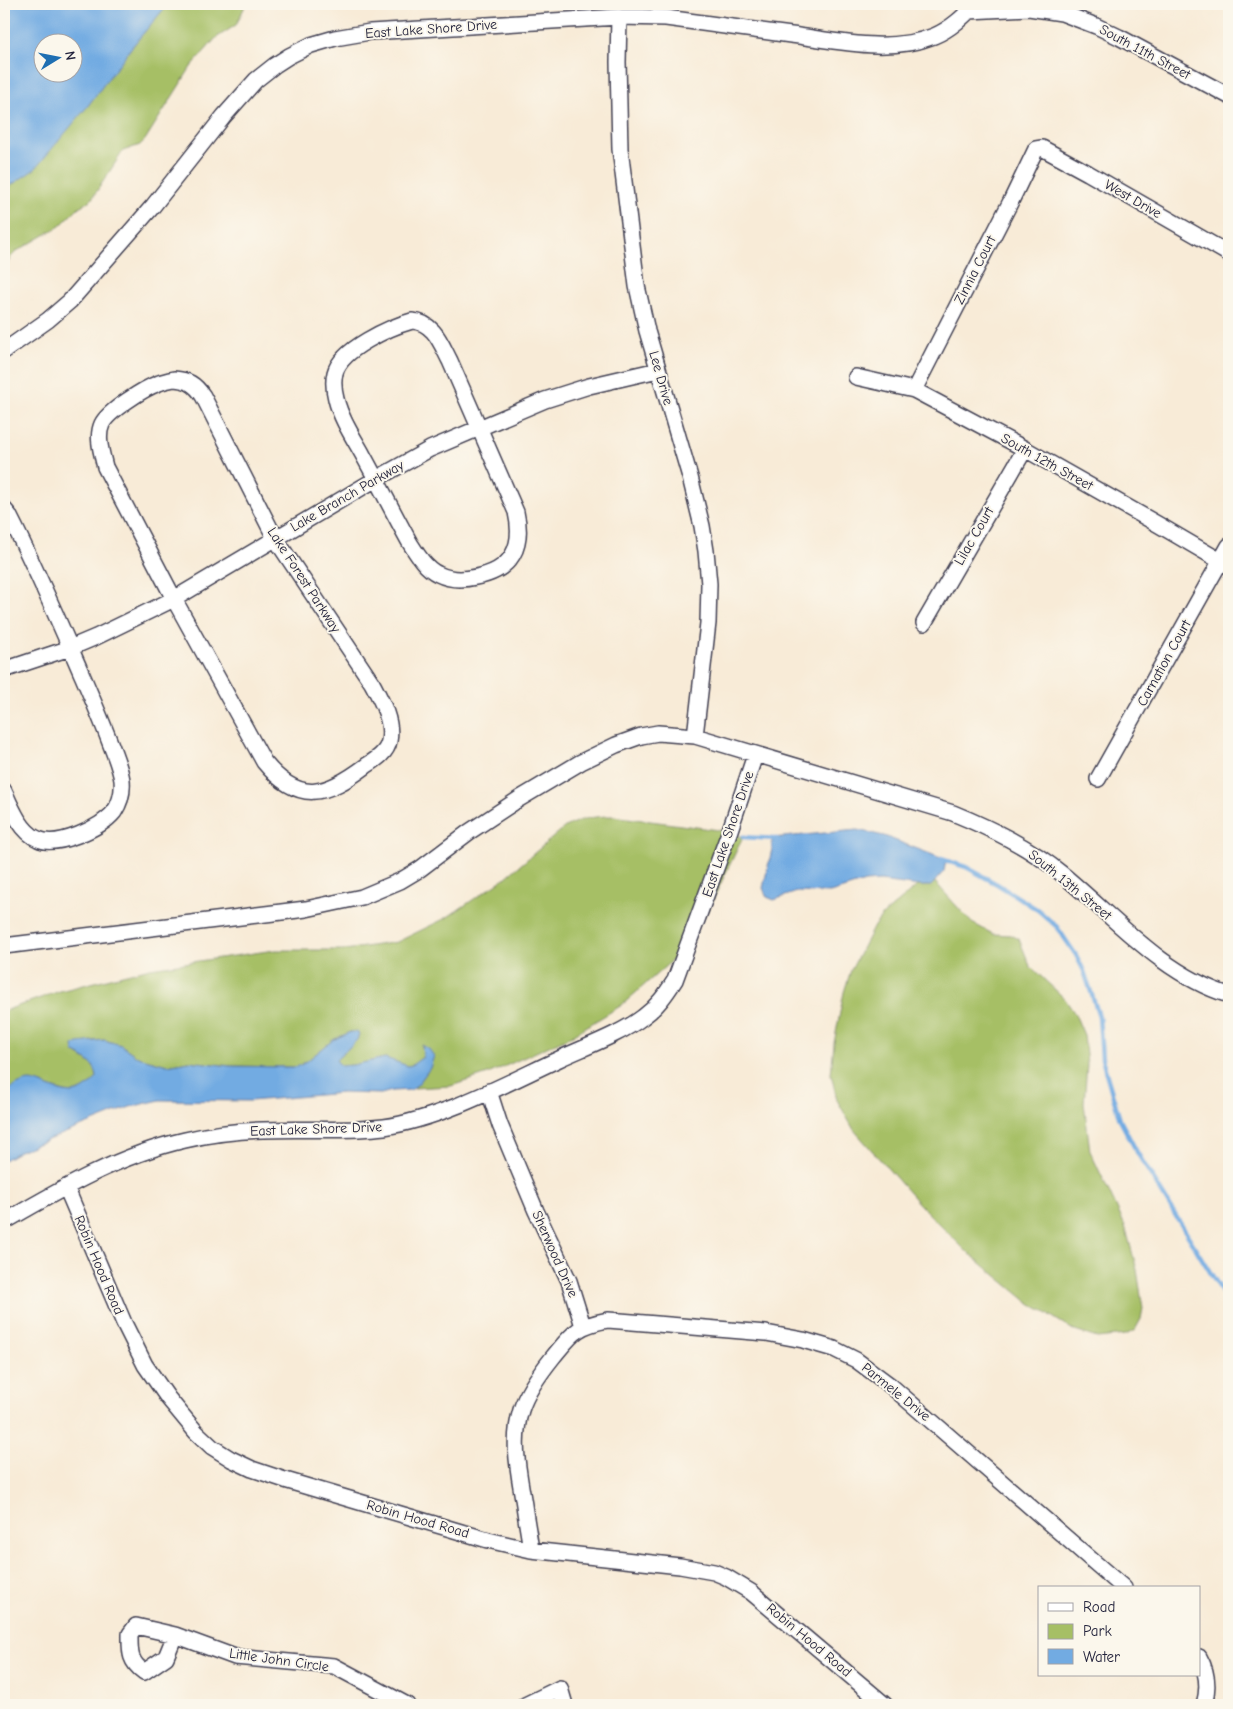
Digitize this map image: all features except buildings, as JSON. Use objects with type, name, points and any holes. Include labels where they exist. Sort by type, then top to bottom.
[{"type":"street","name":"East Lake Shore Drive","points":[[4,351],[48,320],[70,301],[152,206],[224,116],[256,80],[289,56],[312,45],[335,38],[370,32],[619,17],[666,18],[851,43],[882,45],[911,42],[933,36],[954,24],[973,7]]},
{"type":"street","name":"South 11th Street","points":[[973,7],[1029,8],[1062,13],[1112,34],[1229,96]]},
{"type":"street","name":"Lee Drive","points":[[619,17],[620,149],[624,194],[637,286],[658,370],[690,478],[706,551],[709,584],[708,623],[695,736]]},
{"type":"street","name":"West Drive","points":[[1036,149],[1042,148],[1088,173],[1229,254]]},
{"type":"street","name":"Zinnia Court","points":[[914,390],[1036,149]]},
{"type":"street","points":[[412,320],[426,324],[432,330],[450,361],[507,489],[518,519],[518,536],[514,553],[506,564],[495,572],[464,579],[450,578],[436,573],[420,559],[376,479],[339,409],[334,392],[334,380],[339,363],[345,356],[387,330],[412,320]]},
{"type":"street","name":"Lake Branch Parkway","points":[[4,670],[70,648],[174,599],[275,538],[430,449],[545,400],[588,386],[658,370]]},
{"type":"street","name":"South 12th Street","points":[[856,377],[914,390],[1025,449],[1225,564]]},
{"type":"street","name":"Lake Forest Parkway","points":[[174,379],[188,381],[198,388],[275,538],[372,683],[384,706],[389,729],[389,741],[386,748],[380,756],[351,778],[338,785],[321,791],[300,790],[287,786],[272,772],[257,752],[174,599],[105,467],[101,452],[100,432],[105,419],[140,392],[161,382],[174,379]]},
{"type":"street","name":"Lilac Court","points":[[924,623],[1025,449]]},
{"type":"street","points":[[4,509],[37,569],[96,705],[122,780],[122,793],[118,805],[108,818],[92,828],[63,840],[44,841],[37,839],[27,831],[17,817],[4,791]]},
{"type":"street","name":"Carnation Court","points":[[1098,780],[1225,564],[1229,546]]},
{"type":"street","name":"East Lake Shore Drive","points":[[4,1222],[66,1187],[120,1161],[185,1140],[225,1133],[264,1130],[358,1129],[386,1126],[416,1119],[489,1091],[607,1037],[635,1022],[653,1009],[675,980],[685,957],[755,754],[695,736],[658,733],[641,736],[616,745],[581,762],[519,799],[400,881],[362,897],[306,909],[5,942]]},
{"type":"street","name":"South 13th Street","points":[[755,754],[953,813],[989,828],[1042,859],[1144,946],[1174,969],[1197,982],[1229,995]]},
{"type":"street","name":"Sherwood Drive","points":[[489,1091],[500,1125],[569,1281],[583,1326]]},
{"type":"street","name":"Robin Hood Road","points":[[66,1187],[124,1323],[145,1365],[168,1398],[196,1432],[231,1459],[252,1469],[285,1480],[488,1540],[531,1550],[680,1566],[714,1572],[751,1592],[885,1705]]},
{"type":"street","name":"Parmele Drive","points":[[583,1326],[608,1320],[766,1333],[803,1340],[834,1349],[856,1360],[891,1386],[1122,1586]]},
{"type":"street","points":[[531,1550],[516,1447],[519,1418],[528,1394],[551,1360],[572,1335],[583,1326]]},
{"type":"street","name":"Little John Circle","points":[[175,1635],[235,1657],[334,1666],[407,1705]]},
{"type":"street","points":[[1200,1660],[1205,1667],[1208,1682],[1204,1705]]},
{"type":"street","points":[[525,1705],[560,1688],[564,1705]]},
{"type":"green space","points":[[168,4],[246,4],[236,25],[216,38],[191,67],[145,140],[140,145],[123,151],[91,200],[79,207],[60,226],[17,251],[10,258],[4,272],[4,190],[87,107],[131,48]]},
{"type":"green space","points":[[790,4],[850,4],[817,8]]},
{"type":"green space","points":[[612,816],[719,830],[743,837],[708,910],[676,957],[622,1005],[571,1036],[488,1074],[451,1086],[413,1088],[430,1068],[422,1045],[423,1057],[412,1065],[408,1066],[385,1058],[341,1066],[336,1060],[357,1040],[359,1034],[350,1032],[333,1040],[297,1067],[230,1066],[189,1061],[167,1065],[138,1057],[121,1045],[104,1040],[91,1041],[74,1052],[89,1062],[96,1073],[97,1078],[82,1090],[72,1093],[33,1083],[20,1085],[4,1092],[4,1011],[60,991],[150,968],[275,950],[345,950],[397,942],[446,918],[505,878],[565,827],[587,819]]},
{"type":"green space","points":[[935,882],[972,923],[993,934],[1011,935],[1019,939],[1030,966],[1065,999],[1075,1014],[1084,1035],[1087,1064],[1084,1103],[1090,1151],[1125,1226],[1137,1270],[1143,1308],[1141,1319],[1135,1330],[1126,1335],[1097,1338],[1075,1331],[1027,1301],[965,1250],[919,1204],[854,1130],[837,1100],[831,1074],[834,1043],[844,992],[851,970],[874,926],[883,915],[917,886],[930,886]]},
{"type":"water","points":[[4,4],[168,4],[131,48],[87,107],[35,169],[4,190]]},
{"type":"water","points":[[857,830],[884,836],[946,860],[944,871],[931,886],[880,881],[865,882],[830,893],[797,892],[774,900],[767,897],[763,888],[772,849],[772,838]]},
{"type":"water","points":[[350,1032],[357,1032],[359,1034],[357,1040],[336,1060],[341,1066],[385,1058],[408,1066],[412,1065],[423,1057],[422,1045],[429,1049],[434,1056],[430,1068],[411,1090],[392,1091],[381,1094],[342,1093],[250,1101],[160,1100],[130,1107],[20,1151],[4,1160],[4,1092],[29,1081],[72,1093],[84,1089],[97,1078],[92,1065],[74,1052],[73,1046],[78,1043],[104,1040],[121,1045],[138,1057],[167,1065],[189,1061],[230,1066],[297,1067],[333,1040]]},
{"type":"waterway","points":[[743,837],[777,839]]},
{"type":"waterway","points":[[941,859],[966,867],[1038,910],[1057,927],[1076,955],[1084,971],[1099,1016],[1102,1059],[1120,1120],[1138,1154],[1229,1303]]}]
